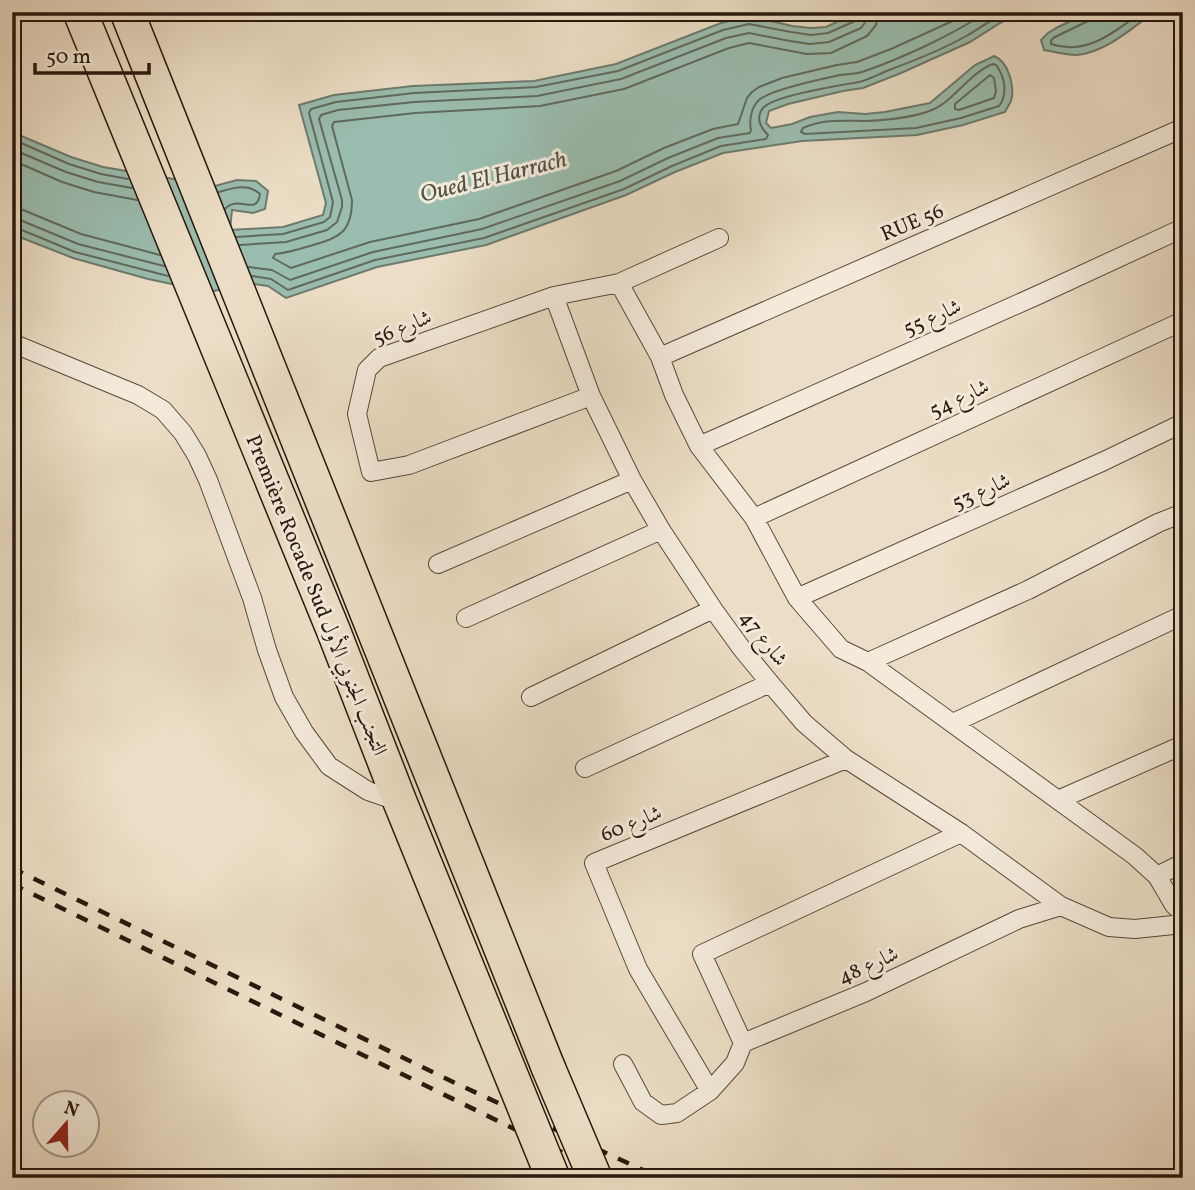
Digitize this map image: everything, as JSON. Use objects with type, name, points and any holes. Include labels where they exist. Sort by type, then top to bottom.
[{"type":"highway","name":"Première Rocade Sud التجنب الجنوبي الأول","points":[[80,12],[334,632],[553,1178]]},
{"type":"highway","name":"Première Rocade Sud التجنب الجنوبي الأول","points":[[127,12],[367,617],[595,1178]]},
{"type":"street","name":"RUE 56","points":[[660,357],[1183,128]]},
{"type":"street","name":"شارع 55","points":[[699,446],[1183,228]]},
{"type":"street","name":"شارع 56","points":[[591,396],[409,465],[371,472],[357,414],[367,370],[379,358],[554,296],[619,283],[719,238]]},
{"type":"street","points":[[619,283],[660,357],[674,395],[699,446],[754,518],[797,598],[841,649],[868,662],[1135,856],[1157,876],[1174,905],[1183,914]]},
{"type":"street","name":"شارع 47","points":[[554,296],[591,396],[632,480],[713,609],[770,683],[804,723],[846,759],[961,833],[1061,906]]},
{"type":"street","name":"شارع 54","points":[[754,518],[1183,321]]},
{"type":"street","points":[[12,343],[138,395],[163,410],[183,433],[208,480],[236,550],[267,650],[285,697],[304,732],[329,766],[368,791],[400,802]]},
{"type":"street","name":"شارع 53","points":[[797,598],[1183,423]]},
{"type":"street","points":[[438,564],[632,480]]},
{"type":"street","points":[[868,662],[1028,590],[1158,523],[1183,513]]},
{"type":"street","points":[[466,618],[661,530]]},
{"type":"street","points":[[531,697],[713,609]]},
{"type":"street","points":[[953,723],[1183,615]]},
{"type":"street","points":[[585,768],[770,683]]},
{"type":"street","points":[[1058,800],[1183,745]]},
{"type":"street","name":"شارع 60","points":[[710,1091],[638,968],[594,863],[846,759]]},
{"type":"street","points":[[623,1063],[643,1102],[661,1115],[677,1113],[710,1091],[735,1063],[743,1043],[702,954],[961,833]]},
{"type":"street","points":[[1157,876],[1183,863]]},
{"type":"street","points":[[1061,906],[1109,927],[1135,929],[1183,924]]},
{"type":"street","name":"شارع 48","points":[[743,1043],[866,992],[1019,919],[1061,906]]},
{"type":"water","name":"Oued El Harrach","points":[[858,12],[1022,12],[970,42],[863,88],[788,104],[769,111],[766,123],[771,128],[838,112],[865,114],[930,103],[975,65],[994,56],[1004,64],[1011,82],[1011,101],[1005,112],[917,135],[802,141],[723,153],[626,195],[486,245],[377,267],[286,298],[268,286],[248,283],[210,292],[148,279],[73,258],[12,234],[12,132],[71,157],[103,167],[215,186],[237,180],[256,181],[268,191],[265,209],[253,213],[232,210],[230,230],[283,227],[323,215],[326,203],[299,105],[334,95],[413,86],[534,81],[616,64],[721,23],[750,16],[811,28],[826,27]]},
{"type":"water","points":[[1090,12],[1154,12],[1118,39],[1088,53],[1073,55],[1044,50],[1041,40],[1048,33]]},
{"type":"railway","points":[[12,868],[453,1082],[660,1178]]},
{"type":"railway","points":[[12,884],[615,1178]]}]
